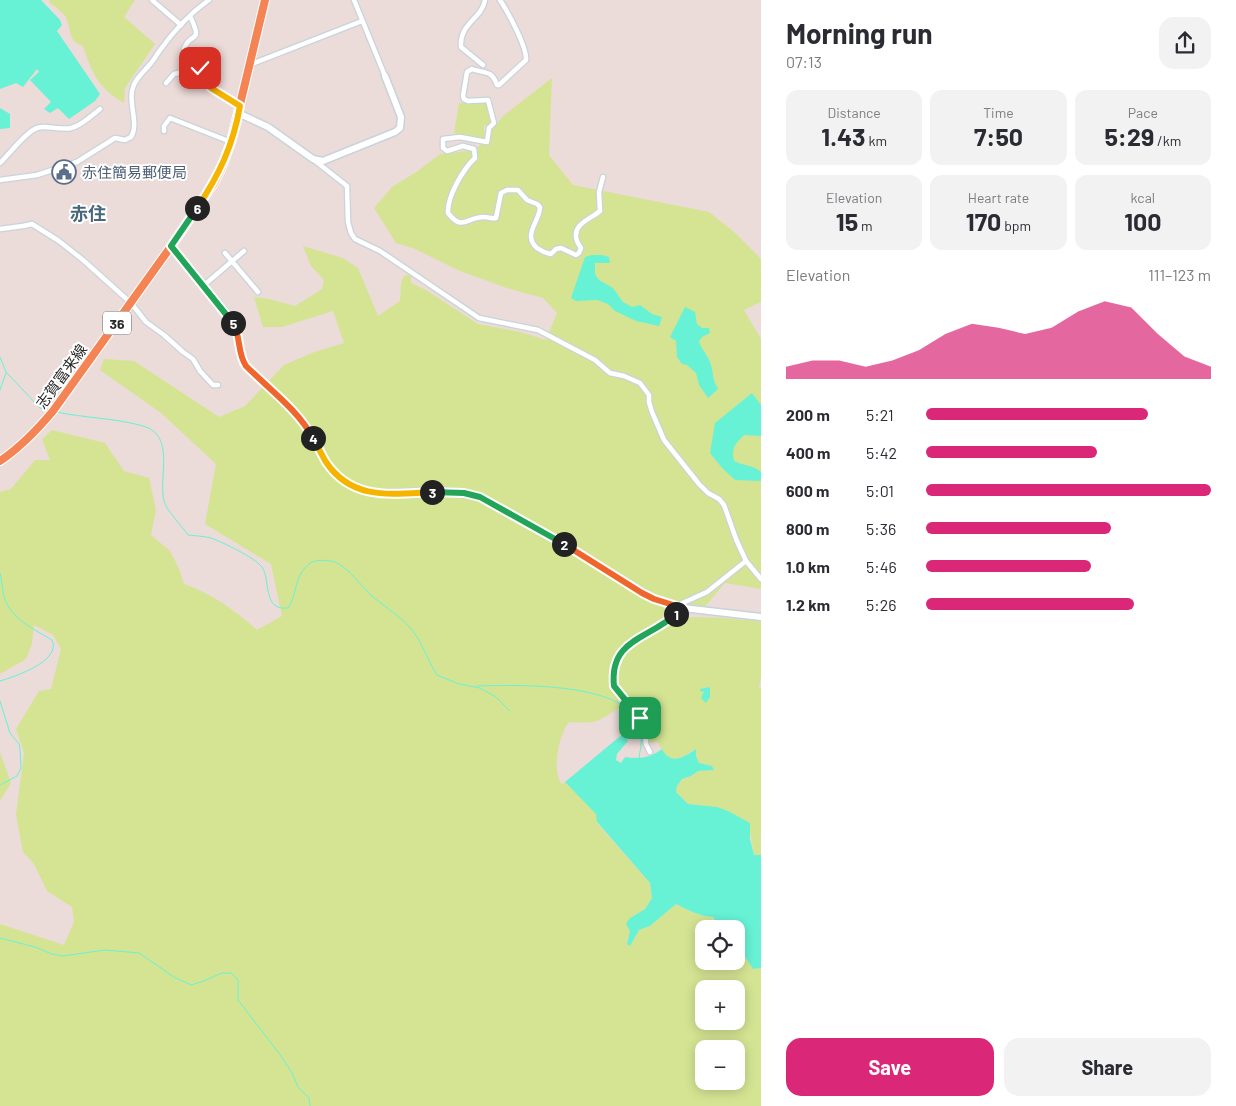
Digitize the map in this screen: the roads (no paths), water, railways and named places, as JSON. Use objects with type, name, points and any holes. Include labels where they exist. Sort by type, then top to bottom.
[{"type":"main road","name":"志賀富来線","points":[[0,461],[23,443],[50,415],[177,238],[214,183],[231,142],[264,0]]},
{"type":"street","points":[[152,0],[181,25]]},
{"type":"street","points":[[0,180],[37,175],[77,162],[116,138],[125,140],[131,136],[135,126],[131,100],[133,85],[181,25],[209,0]]},
{"type":"street","points":[[313,159],[326,160],[398,130],[402,124],[401,117],[354,0]]},
{"type":"street","points":[[483,65],[461,47],[460,41],[463,30],[483,7],[485,0]]},
{"type":"street","points":[[500,0],[515,30],[526,60],[499,85],[490,74],[472,69],[467,72],[464,99],[488,100],[494,123],[489,128],[487,142],[460,137],[442,140],[443,148],[447,150],[463,146],[474,149],[475,153],[475,158],[468,164],[447,205],[448,213],[457,222],[462,224],[484,217],[496,218],[501,192],[518,190],[527,200],[540,207],[530,236],[534,245],[548,254],[561,248],[576,255],[581,248],[577,241],[579,226],[586,219],[600,211],[599,192],[603,177]]},
{"type":"street","points":[[190,16],[197,31],[196,35],[185,45],[184,49],[200,68],[211,88],[239,110],[268,127],[313,159],[347,186],[348,222],[351,234],[355,239],[380,251],[479,318],[538,330],[595,360],[610,373],[624,376],[640,383],[649,395],[648,402],[664,440],[699,484],[724,505],[746,561],[761,579]]},
{"type":"street","points":[[248,65],[362,21]]},
{"type":"street","points":[[166,83],[174,74],[200,68]]},
{"type":"street","points":[[0,163],[33,130],[41,127],[71,128],[77,126],[100,109]]},
{"type":"street","points":[[164,131],[164,126],[170,118],[231,142]]},
{"type":"street","points":[[0,229],[32,224],[59,241],[84,260],[131,303],[146,322],[193,359],[200,371],[213,385],[218,385]]},
{"type":"street","points":[[171,246],[235,326],[241,355],[246,366],[304,423],[326,462],[336,474],[350,485],[374,493],[446,491],[471,494],[480,497],[568,547],[642,593],[674,607],[761,617]]},
{"type":"street","points":[[203,286],[244,251]]},
{"type":"street","points":[[226,253],[258,292]]},
{"type":"street","points":[[674,607],[707,592],[746,561]]},
{"type":"street","points":[[650,752],[646,744],[644,724],[614,686],[615,664],[617,657],[625,648],[674,617],[683,608]]},
{"type":"waterway","points":[[0,357],[6,372],[40,408],[50,410]]},
{"type":"waterway","points":[[0,390],[6,373]]},
{"type":"waterway","points":[[56,412],[132,423],[153,431],[163,447],[163,491],[164,501],[168,509],[188,535],[211,538],[258,563],[265,573],[269,594],[274,605],[280,608],[288,608],[300,574],[309,564],[325,560],[335,562],[345,568],[372,596],[409,626],[420,642],[437,675],[459,684],[480,688],[496,697],[510,711]]},
{"type":"waterway","points":[[0,573],[7,604],[17,617],[52,640],[53,648],[50,655],[35,667],[0,681]]},
{"type":"waterway","points":[[477,686],[563,688],[608,698],[625,707],[636,719],[641,735],[640,760]]},
{"type":"waterway","points":[[0,701],[10,733],[19,744],[21,768],[17,776],[0,785]]},
{"type":"waterway","points":[[0,938],[63,956],[105,950],[139,953],[174,977],[191,985],[222,973],[231,973],[238,980],[238,1000],[281,1056],[298,1087],[309,1098],[310,1106]]},
{"type":"place","name":"赤住簡易郵便局","points":[[64,172]]},
{"type":"district","name":"赤住","points":[[88,213]]}]
